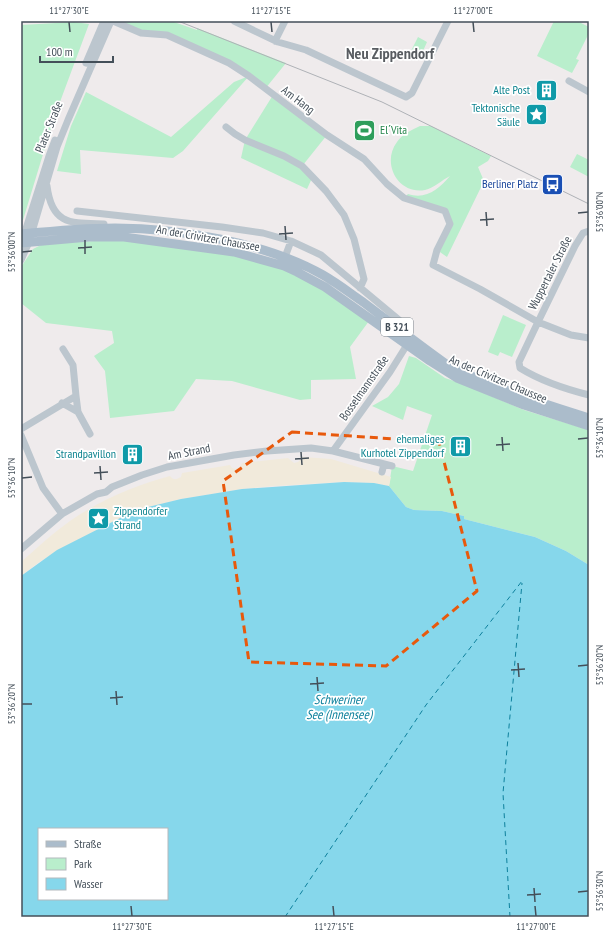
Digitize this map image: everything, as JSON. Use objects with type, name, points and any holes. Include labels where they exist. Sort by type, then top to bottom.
[{"type":"main road","name":"An der Crivitzer Chaussee","points":[[24,239],[70,230],[117,228],[176,232],[226,240],[285,257],[310,268],[335,282],[443,370],[457,378],[524,405],[589,426]]},
{"type":"main road","name":"An der Crivitzer Chaussee","points":[[24,239],[124,237],[206,248],[255,257],[284,266],[310,279],[459,370],[526,398],[589,418]]},
{"type":"street","name":"Plater Straße","points":[[24,239],[49,156],[104,21]]},
{"type":"street","name":"Plater Straße","points":[[24,239],[46,185],[68,120],[112,21]]},
{"type":"street","name":"Am Hang","points":[[112,21],[141,32],[167,35],[229,63],[249,76],[318,128],[364,159],[387,184],[404,198],[445,211],[450,224],[437,250],[433,265],[446,272]]},
{"type":"street","points":[[234,21],[275,41],[306,50],[406,97],[412,93],[448,21]]},
{"type":"street","points":[[275,41],[285,21]]},
{"type":"street","points":[[569,81],[589,92]]},
{"type":"street","points":[[226,127],[245,140],[284,156],[302,166],[326,191],[344,215],[354,239],[364,278],[360,288],[399,320]]},
{"type":"street","name":"B 321","points":[[46,185],[50,202],[54,210],[59,216],[69,222],[146,227],[176,232]]},
{"type":"street","name":"An der Crivitzer Chaussee","points":[[77,211],[263,233],[291,241],[321,255],[360,288]]},
{"type":"street","name":"Wuppertaler Straße","points":[[446,272],[538,322],[575,246],[583,233],[589,230]]},
{"type":"street","points":[[21,260],[24,239]]},
{"type":"street","points":[[285,257],[291,241]]},
{"type":"street","points":[[589,338],[571,335],[538,322],[519,362],[520,368],[530,375],[559,386],[589,394]]},
{"type":"street","name":"Bosselmannstraße","points":[[333,451],[390,372],[408,340]]},
{"type":"street","points":[[63,349],[73,365],[78,412],[90,434]]},
{"type":"street","points":[[21,429],[76,396]]},
{"type":"street","points":[[62,404],[78,412]]},
{"type":"street","points":[[21,434],[43,488],[62,514]]},
{"type":"street","name":"Am Strand","points":[[21,549],[62,514],[97,494],[106,492],[112,487],[167,467],[213,458],[267,451],[312,448],[333,451],[392,466]]},
{"type":"street","points":[[382,472],[384,464]]},
{"type":"highlighted area","points":[[292,432],[439,442],[477,591],[386,666],[249,662],[223,481]]},
{"type":"green space","points":[[122,21],[171,21],[197,30],[197,28],[286,63],[265,89],[249,76],[167,35],[141,33],[121,24]]},
{"type":"green space","points":[[554,21],[577,21],[589,27],[589,33],[576,59],[579,60],[572,73],[537,56]]},
{"type":"green space","points":[[74,22],[89,24],[54,118],[23,220],[21,220],[21,25]]},
{"type":"green space","points":[[418,37],[427,42],[419,60],[409,55]]},
{"type":"green space","points":[[249,76],[183,151],[173,158],[80,150],[81,174],[57,171],[71,126],[86,92],[171,137],[234,82]]},
{"type":"green space","points":[[273,95],[327,135],[303,165],[313,176],[307,189],[241,158],[245,140]]},
{"type":"green space","points":[[420,126],[431,126],[491,156],[488,161],[478,167],[484,181],[447,257],[437,250],[450,224],[445,211],[404,198],[408,194],[421,196],[432,192],[450,176],[428,189],[415,190],[407,188],[400,183],[392,168],[391,159],[393,150],[399,139],[404,134]]},
{"type":"green space","points":[[577,154],[589,160],[589,177],[570,167]]},
{"type":"green space","points":[[125,241],[233,255],[282,269],[309,281],[369,321],[350,347],[356,379],[311,380],[311,399],[300,400],[232,381],[196,379],[174,411],[110,418],[105,371],[94,356],[114,343],[112,331],[46,323],[21,303],[21,267],[33,249],[43,244]]},
{"type":"green space","points":[[503,315],[526,325],[512,357],[500,352],[498,356],[488,352]]},
{"type":"green space","points":[[409,356],[416,358],[445,378],[524,410],[589,430],[589,565],[566,551],[535,537],[464,519],[464,516],[442,511],[414,510],[406,507],[389,486],[392,466],[413,471],[432,415],[407,406],[403,420],[372,406],[388,397],[399,384]]},
{"type":"sand","name":"Zippendorfer Strand","points":[[303,457],[331,459],[391,477],[389,486],[374,483],[344,482],[273,486],[242,489],[181,499],[148,507],[106,525],[39,562],[21,576],[21,562],[51,536],[82,513],[118,494],[170,476],[173,479],[177,479],[181,477],[182,473],[230,465],[232,468],[237,469],[242,463],[288,458],[294,463],[298,462]]},
{"type":"water","name":"Schweriner See (Innensee)","points":[[344,482],[374,483],[389,486],[406,507],[414,510],[442,511],[464,516],[464,519],[535,537],[566,551],[589,565],[589,917],[21,917],[21,576],[57,550],[124,516],[148,507],[181,499],[242,489]]},
{"type":"ferry route","points":[[285,917],[426,705],[522,581]]},
{"type":"ferry route","points":[[510,917],[503,793],[522,583]]},
{"type":"tram line","points":[[178,21],[382,102],[589,204]]},
{"type":"place","name":"Alte Post","points":[[546,90]]},
{"type":"place","name":"Tektonische Säule","points":[[536,115]]},
{"type":"place","name":"El´Vita","points":[[364,130]]},
{"type":"place","name":"Berliner Platz","points":[[553,184]]},
{"type":"place","name":"ehemaliges Kurhotel Zippendorf","points":[[460,446]]},
{"type":"place","name":"Strandpavillon","points":[[132,454]]},
{"type":"place","name":"Zippendorfer Strand","points":[[98,518]]},
{"type":"district","name":"Neu Zippendorf","points":[[390,53]]}]
